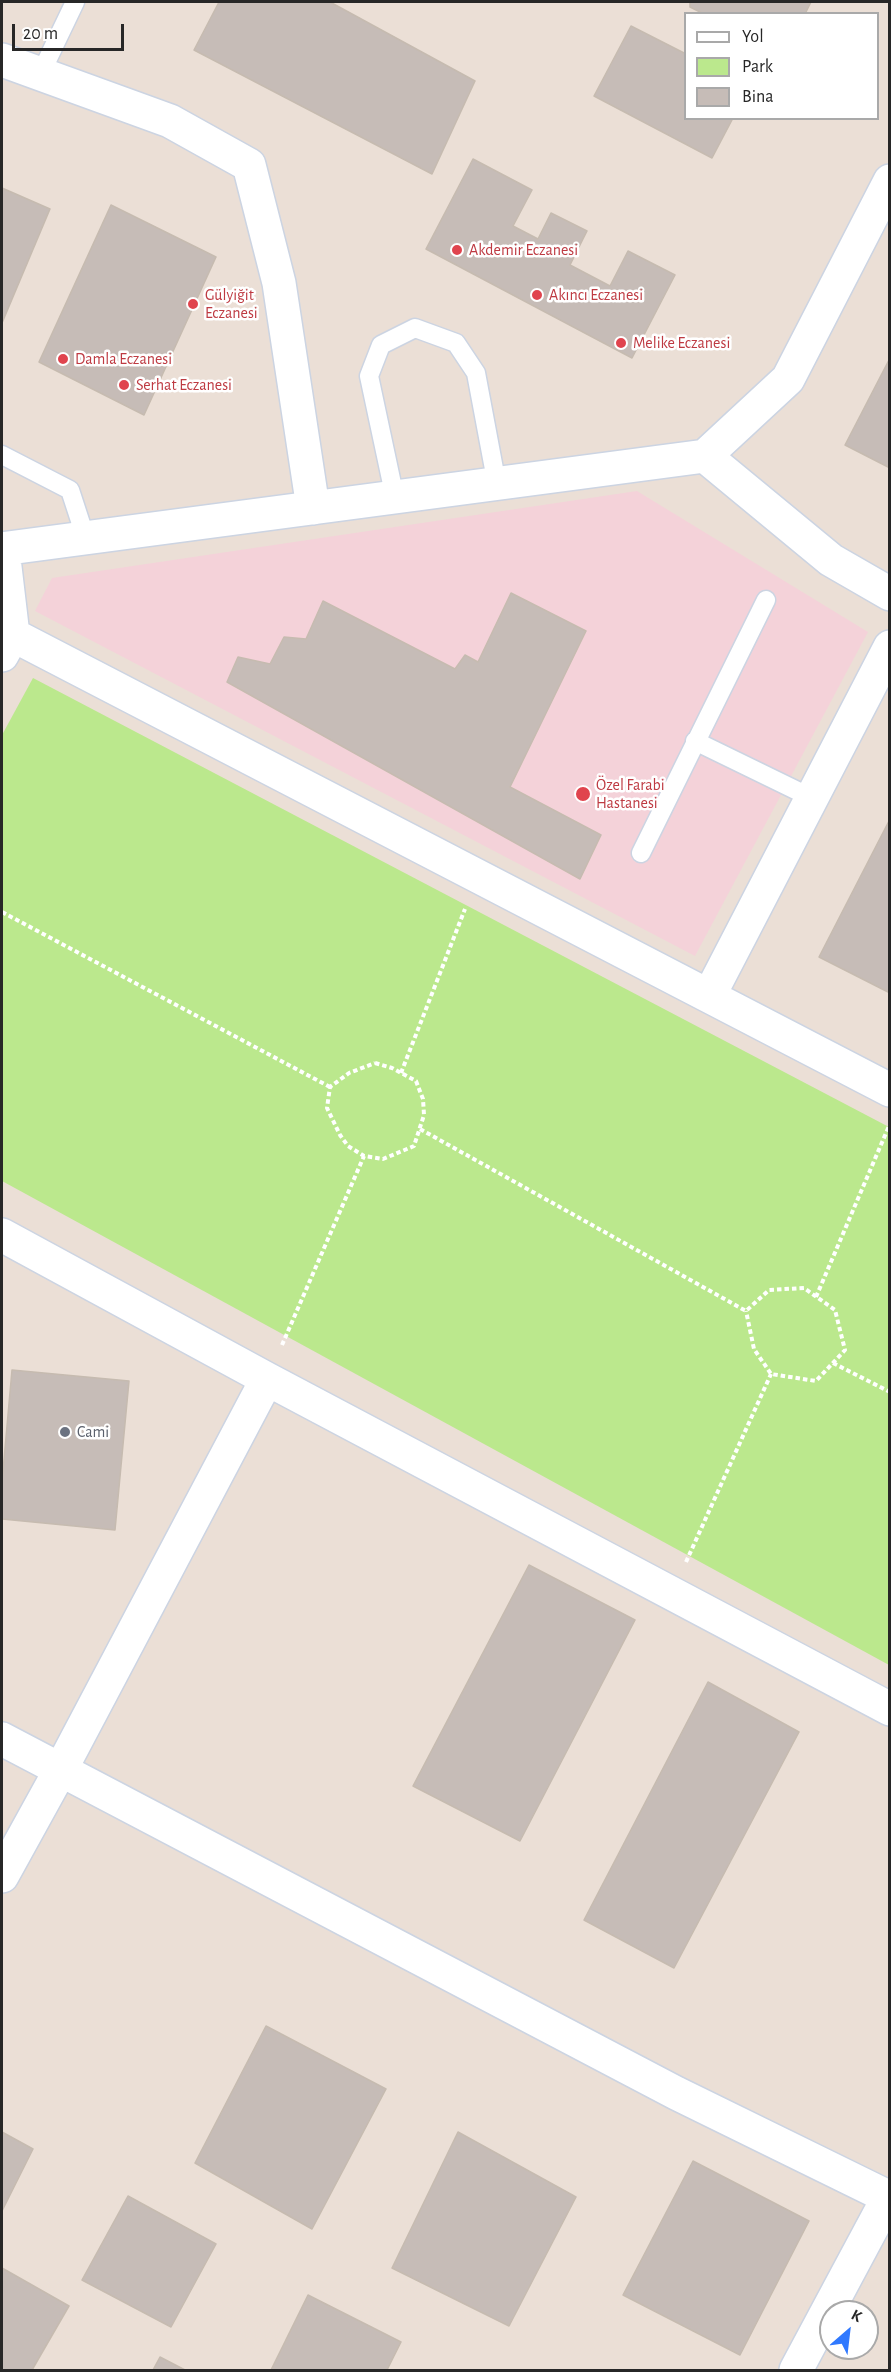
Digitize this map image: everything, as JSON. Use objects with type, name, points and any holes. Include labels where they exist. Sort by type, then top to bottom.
[{"type":"street","points":[[2,60],[170,121],[249,165],[279,283],[313,508]]},
{"type":"street","points":[[890,181],[788,379],[705,456],[2,550],[7,645],[478,876],[890,1090]]},
{"type":"street","points":[[705,456],[831,561],[890,594]]},
{"type":"street","points":[[709,996],[890,647]]},
{"type":"street","points":[[2,1235],[267,1379],[890,1709]]},
{"type":"street","points":[[2,1876],[267,1379]]},
{"type":"street","points":[[2,1739],[676,2093],[889,2198],[796,2370]]},
{"type":"lane","points":[[41,73],[75,2]]},
{"type":"lane","points":[[395,498],[369,376],[381,345],[415,328],[456,343],[476,373],[497,484]]},
{"type":"lane","points":[[2,455],[70,490],[86,539]]},
{"type":"lane","points":[[641,853],[766,600]]},
{"type":"lane","points":[[696,741],[812,798]]},
{"type":"path","points":[[401,1073],[478,876]]},
{"type":"path","points":[[2,912],[330,1087]]},
{"type":"path","points":[[375,1063],[416,1081],[423,1098],[424,1116],[414,1146],[383,1158],[364,1156],[348,1146],[327,1108],[330,1087],[349,1073],[375,1063]]},
{"type":"path","points":[[816,1297],[890,1124]]},
{"type":"path","points":[[420,1129],[746,1311],[754,1349],[771,1374],[816,1381],[845,1350],[835,1310],[804,1288],[769,1290],[746,1311]]},
{"type":"path","points":[[267,1379],[364,1156]]},
{"type":"path","points":[[833,1363],[890,1392]]},
{"type":"path","points":[[671,1594],[771,1374]]},
{"type":"shaded area","name":"Özel Farabi Hastanesi","points":[[637,491],[868,632],[695,956],[35,611],[52,578]]},
{"type":"green space","points":[[33,678],[889,1127],[889,1665],[2,1181],[2,735]]},
{"type":"building","points":[[219,2],[330,2],[475,81],[432,174],[194,50]]},
{"type":"building","points":[[690,2],[811,2],[806,12],[700,12],[690,7]]},
{"type":"building","points":[[631,26],[684,53],[684,120],[732,120],[712,158],[594,96]]},
{"type":"building","points":[[473,159],[532,190],[513,226],[538,239],[551,213],[587,231],[570,265],[610,286],[628,251],[675,275],[632,358],[426,249]]},
{"type":"building","points":[[2,188],[50,209],[2,323]]},
{"type":"building","points":[[111,205],[216,257],[144,415],[39,362]]},
{"type":"building","points":[[890,358],[890,468],[845,445]]},
{"type":"building","points":[[511,593],[586,631],[510,787],[601,835],[580,879],[227,682],[238,657],[270,664],[284,637],[306,639],[323,601],[455,669],[465,655],[478,662]]},
{"type":"building","points":[[890,819],[890,993],[819,957]]},
{"type":"building","name":"Cami","points":[[12,1370],[129,1381],[115,1530],[2,1519],[2,1482]]},
{"type":"building","points":[[529,1565],[635,1620],[520,1841],[413,1786]]},
{"type":"building","points":[[708,1682],[799,1732],[674,1968],[584,1920]]},
{"type":"building","points":[[266,2026],[386,2089],[312,2229],[195,2163]]},
{"type":"building","points":[[2,2132],[33,2149],[2,2211]]},
{"type":"building","points":[[458,2132],[576,2197],[509,2326],[392,2268]]},
{"type":"building","points":[[693,2161],[809,2221],[740,2355],[623,2295]]},
{"type":"building","points":[[128,2196],[216,2244],[171,2327],[82,2280]]},
{"type":"building","points":[[2,2268],[69,2306],[32,2370],[2,2370]]},
{"type":"building","points":[[308,2295],[401,2342],[387,2370],[271,2370]]},
{"type":"building","points":[[160,2357],[185,2370],[153,2370]]},
{"type":"place","name":"Akdemir Eczanesi","points":[[457,250]]},
{"type":"place","name":"Akıncı Eczanesi","points":[[537,295]]},
{"type":"place","name":"Gülyiğit Eczanesi","points":[[193,304]]},
{"type":"place","name":"Melike Eczanesi","points":[[621,343]]},
{"type":"place","name":"Damla Eczanesi","points":[[63,359]]},
{"type":"place","name":"Serhat Eczanesi","points":[[124,385]]},
{"type":"place","name":"Özel Farabi Hastanesi","points":[[583,794]]},
{"type":"place","name":"Cami","points":[[65,1432]]}]
